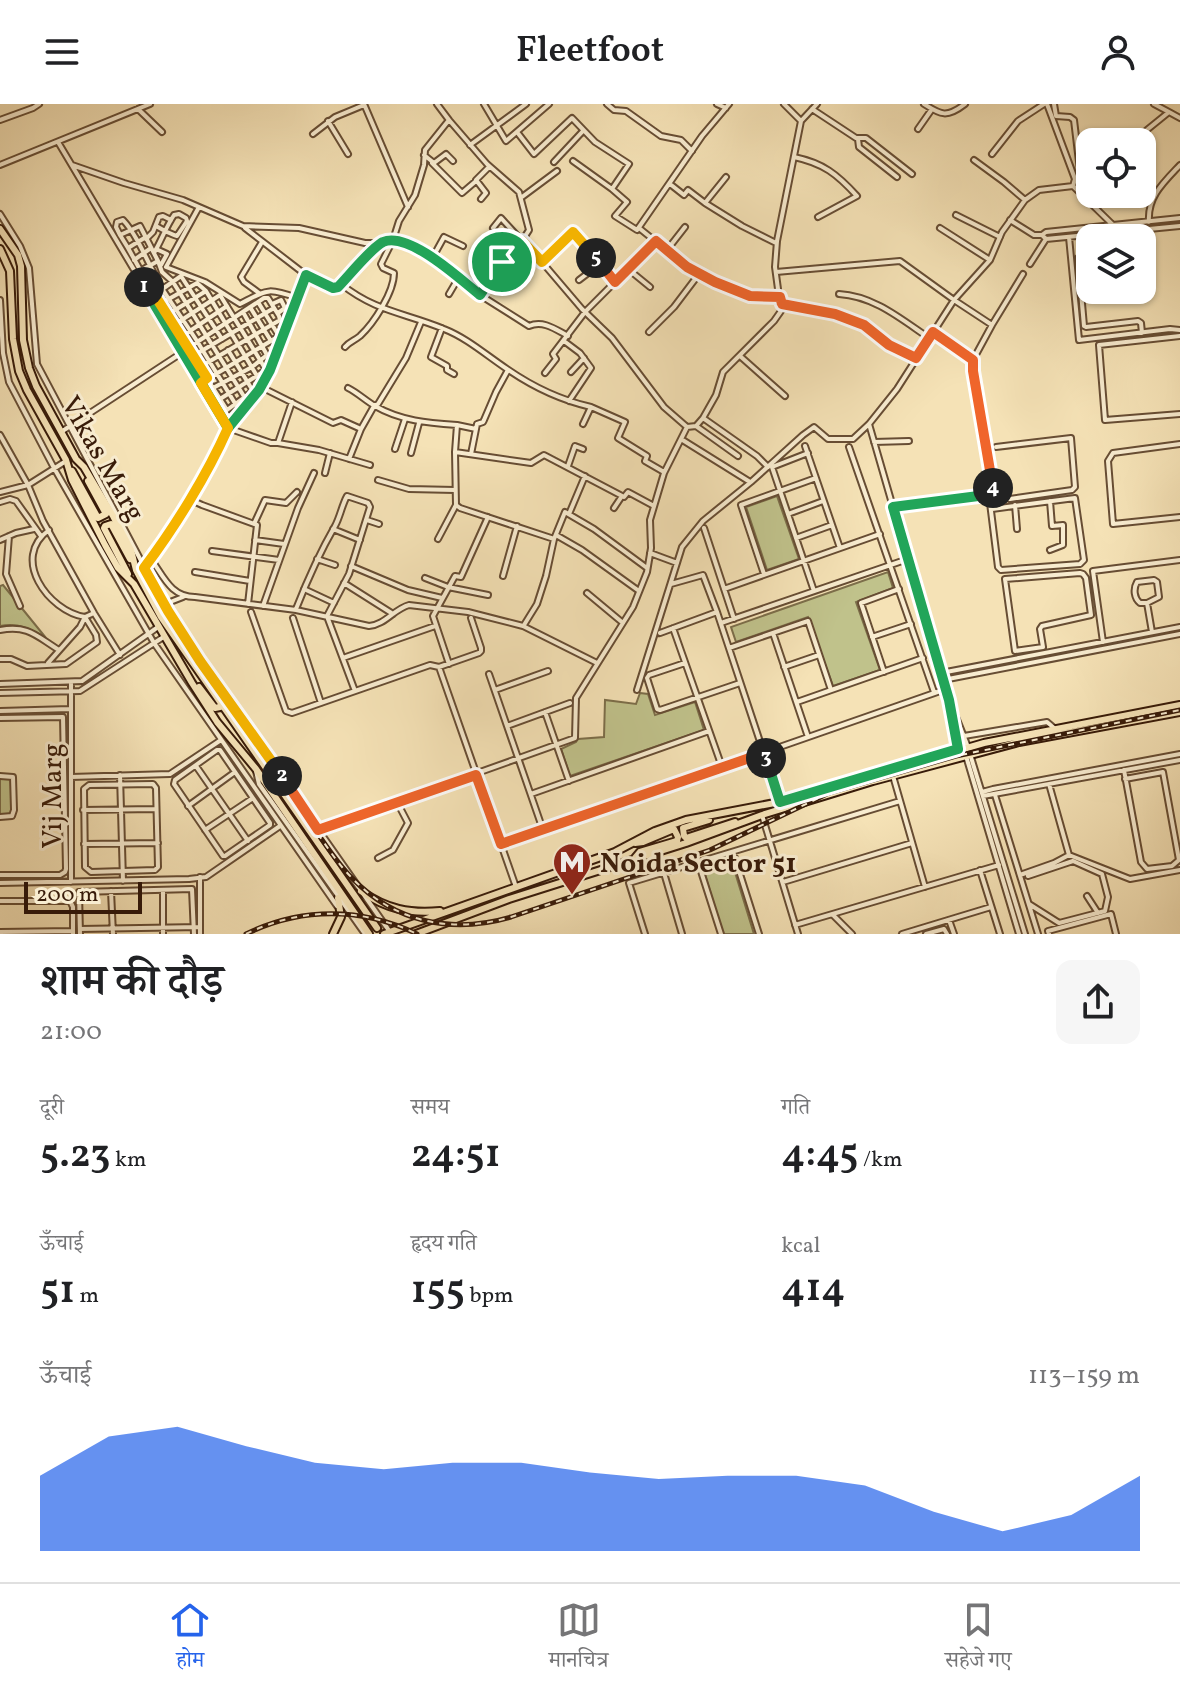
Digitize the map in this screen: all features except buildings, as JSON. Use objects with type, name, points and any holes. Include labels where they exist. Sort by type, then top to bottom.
[{"type":"main road","name":"Vikas Marg","points":[[0,229],[18,255],[21,266],[23,340],[29,368],[61,432],[113,516],[161,617],[229,715],[274,771],[377,928]]},
{"type":"main road","name":"Vikas Marg","points":[[0,249],[10,271],[14,343],[19,371],[66,460],[72,480],[105,545],[118,568],[134,584],[217,722],[256,769],[367,934]]},
{"type":"main road","points":[[66,460],[98,518],[102,517],[106,514],[76,459]]},
{"type":"main road","points":[[134,584],[105,526],[111,524],[138,573]]},
{"type":"main road","points":[[192,683],[215,708],[219,708],[221,703]]},
{"type":"main road","points":[[387,933],[615,852],[672,824],[780,802],[958,749],[968,752],[1019,742],[1180,705]]},
{"type":"main road","points":[[1144,715],[1180,712]]},
{"type":"main road","points":[[217,722],[229,715]]},
{"type":"main road","points":[[416,934],[509,899],[686,843],[762,815],[968,752],[1055,728],[1129,718]]},
{"type":"main road","points":[[738,811],[730,816],[689,825],[683,828],[684,836],[686,838],[733,822],[743,822]]},
{"type":"main road","points":[[631,843],[643,842],[674,829],[678,837],[677,841],[640,852],[635,858]]},
{"type":"main road","points":[[361,891],[394,909],[425,912],[452,909]]},
{"type":"main road","points":[[333,934],[339,926],[341,911],[338,898]]},
{"type":"main road","points":[[435,934],[442,925]]},
{"type":"street","points":[[0,120],[39,104]]},
{"type":"street","points":[[0,165],[150,104]]},
{"type":"street","points":[[437,104],[489,167],[517,189],[522,197],[529,230],[480,295]]},
{"type":"street","points":[[484,104],[506,141],[549,104]]},
{"type":"street","points":[[470,145],[526,104]]},
{"type":"street","points":[[607,104],[614,110],[626,111],[661,136],[681,140],[692,151]]},
{"type":"street","points":[[639,228],[692,151],[728,106],[717,104]]},
{"type":"street","points":[[784,104],[801,121]]},
{"type":"street","points":[[696,426],[716,395],[723,372],[779,315],[782,304],[776,272],[776,243],[801,121],[817,104]]},
{"type":"street","points":[[924,104],[939,114],[949,114],[965,104]]},
{"type":"street","points":[[992,154],[1018,121],[1046,104],[1075,179],[1073,186]]},
{"type":"street","points":[[1054,104],[1056,116],[1074,120],[1076,137]]},
{"type":"street","points":[[1154,104],[1180,118]]},
{"type":"street","points":[[313,134],[328,121],[364,105],[408,207]]},
{"type":"street","points":[[138,109],[162,132]]},
{"type":"street","points":[[812,109],[858,138],[866,138],[912,174]]},
{"type":"street","points":[[918,129],[932,109]]},
{"type":"street","points":[[1149,128],[1169,112]]},
{"type":"street","points":[[517,132],[534,154],[572,118],[595,142],[629,164],[612,189]]},
{"type":"street","points":[[345,347],[373,322],[394,281],[393,272],[381,264],[399,221],[415,195],[425,150],[449,120]]},
{"type":"street","points":[[328,121],[348,154]]},
{"type":"street","points":[[554,162],[583,131]]},
{"type":"street","points":[[858,138],[858,146],[897,177]]},
{"type":"street","points":[[58,142],[228,428],[271,443],[330,453],[370,465]]},
{"type":"street","points":[[432,163],[446,154],[453,161]]},
{"type":"street","points":[[424,155],[462,193],[489,167]]},
{"type":"street","points":[[794,157],[810,160],[838,176],[857,196],[818,217]]},
{"type":"street","points":[[974,160],[1025,200]]},
{"type":"street","points":[[573,161],[627,202],[615,216],[637,230],[639,228],[687,267],[750,296],[780,297]]},
{"type":"street","points":[[72,165],[183,200],[243,226],[306,275],[333,288],[338,287],[381,243]]},
{"type":"street","points":[[1149,222],[1148,212],[1156,193],[1180,165]]},
{"type":"street","points":[[522,197],[557,171]]},
{"type":"street","points":[[705,203],[726,177]]},
{"type":"street","points":[[476,181],[480,190],[486,193],[481,199]]},
{"type":"street","points":[[670,184],[684,195],[688,190],[742,226],[776,243]]},
{"type":"street","points":[[637,690],[682,547],[703,521],[814,427],[828,439],[853,439],[897,389],[954,300],[990,260],[1000,237],[1025,200],[1039,190],[1073,186]]},
{"type":"street","points":[[1073,186],[1112,224]]},
{"type":"street","points":[[199,207],[166,267],[205,282],[240,304],[259,293],[276,290],[297,298]]},
{"type":"street","points":[[0,214],[20,246],[29,268],[37,364],[144,568],[200,661],[387,933]]},
{"type":"street","points":[[134,260],[154,250],[165,231],[171,220],[174,215],[179,214],[187,221],[177,236],[165,231],[156,226]]},
{"type":"street","points":[[956,215],[1000,237]]},
{"type":"street","points":[[128,248],[146,238],[159,217],[171,220]]},
{"type":"street","points":[[493,228],[501,218],[612,338],[664,407],[687,427],[696,426],[738,456]]},
{"type":"street","points":[[1132,224],[1180,218]]},
{"type":"street","points":[[228,350],[253,391],[236,405],[227,410],[145,284],[116,227],[117,222],[123,220],[130,229],[162,289],[236,405]]},
{"type":"street","points":[[1010,220],[1034,235],[1076,237]]},
{"type":"street","points":[[120,235],[140,226],[160,266],[187,303],[245,398]]},
{"type":"street","points":[[243,226],[299,228],[357,241],[381,243],[393,240],[433,257],[480,295],[529,326],[543,323],[568,336]]},
{"type":"street","points":[[1156,229],[1180,226]]},
{"type":"street","points":[[667,250],[685,227]]},
{"type":"street","points":[[940,228],[990,260]]},
{"type":"street","points":[[1045,235],[1076,230]]},
{"type":"street","points":[[542,262],[573,232],[615,282]]},
{"type":"street","points":[[1030,264],[1045,235]]},
{"type":"street","points":[[433,257],[444,237],[463,246]]},
{"type":"street","points":[[1069,237],[1079,340],[1170,329],[1180,333]]},
{"type":"street","points":[[259,293],[241,277],[262,241]]},
{"type":"street","points":[[545,373],[556,359],[553,354],[585,312],[656,241]]},
{"type":"street","points":[[482,248],[502,262]]},
{"type":"street","points":[[145,284],[156,277],[168,256],[154,250]]},
{"type":"street","points":[[776,272],[900,261],[992,325]]},
{"type":"street","points":[[579,280],[600,264]]},
{"type":"street","points":[[140,271],[150,265],[160,266]]},
{"type":"street","points":[[628,269],[650,287]]},
{"type":"street","points":[[495,274],[505,282]]},
{"type":"street","points":[[649,332],[674,307],[699,274]]},
{"type":"street","points":[[994,508],[1075,498],[1084,560],[1080,564],[1001,570],[998,567],[994,508],[973,360],[1023,274]]},
{"type":"street","points":[[138,573],[151,559],[189,499],[228,428],[261,387],[306,275]]},
{"type":"street","points":[[154,295],[181,276],[222,339]]},
{"type":"street","points":[[449,294],[459,277]]},
{"type":"street","points":[[160,304],[197,283],[212,300],[257,376]]},
{"type":"street","points":[[341,284],[381,308],[442,328],[474,345],[542,391],[625,422],[618,438],[647,456],[645,461],[664,472]]},
{"type":"street","points":[[167,315],[206,291]]},
{"type":"street","points":[[839,294],[879,305],[973,360]]},
{"type":"street","points":[[174,326],[220,295],[227,306],[266,370],[220,399]]},
{"type":"street","points":[[188,348],[258,302],[268,298],[275,308],[281,319],[200,367]]},
{"type":"street","points":[[0,300],[1,344],[9,382],[54,468],[154,643],[341,911]]},
{"type":"street","points":[[201,383],[279,335],[258,302]]},
{"type":"street","points":[[782,304],[835,314],[864,325],[889,345],[916,358]]},
{"type":"street","points":[[1082,304],[1084,326],[1138,321],[1142,333]]},
{"type":"street","points":[[181,337],[227,306]]},
{"type":"street","points":[[250,307],[271,341]]},
{"type":"street","points":[[193,356],[275,308]]},
{"type":"street","points":[[213,388],[252,367],[268,354],[243,312]]},
{"type":"street","points":[[349,459],[361,429],[406,358],[421,322]]},
{"type":"street","points":[[442,328],[431,357],[454,374]]},
{"type":"street","points":[[1180,333],[1099,345],[1105,420],[1180,414]]},
{"type":"street","points":[[564,341],[591,368],[569,401]]},
{"type":"street","points":[[1,344],[14,343]]},
{"type":"street","points":[[61,432],[183,352]]},
{"type":"street","points":[[740,356],[785,396]]},
{"type":"street","points":[[571,372],[584,358]]},
{"type":"street","points":[[471,454],[477,424],[483,422],[508,370]]},
{"type":"street","points":[[261,387],[333,423],[341,420],[361,429]]},
{"type":"street","points":[[348,388],[374,406],[405,419],[476,429]]},
{"type":"street","points":[[278,443],[292,402]]},
{"type":"street","points":[[583,424],[591,407]]},
{"type":"street","points":[[703,418],[768,467]]},
{"type":"street","points":[[395,449],[405,419]]},
{"type":"street","points":[[411,453],[419,423]]},
{"type":"street","points":[[869,424],[946,689],[958,749]]},
{"type":"street","points":[[438,539],[456,505],[457,425]]},
{"type":"street","points":[[318,830],[575,738],[576,698],[633,607],[647,568],[650,520],[664,472],[687,427]]},
{"type":"street","points":[[0,435],[3,446],[28,485],[94,613],[120,655]]},
{"type":"street","points":[[893,507],[992,495],[1010,499],[1072,490],[1075,487],[1071,438],[996,447]]},
{"type":"street","points":[[681,439],[751,482]]},
{"type":"street","points":[[874,442],[909,441]]},
{"type":"street","points":[[1180,444],[1113,453],[1108,461],[1113,524],[1180,517]]},
{"type":"street","points":[[568,466],[575,446],[583,449]]},
{"type":"street","points":[[805,446],[840,548]]},
{"type":"street","points":[[849,447],[934,692]]},
{"type":"street","points":[[455,452],[531,463],[544,455],[622,496]]},
{"type":"street","points":[[325,473],[330,453]]},
{"type":"street","points":[[808,453],[772,467],[814,591]]},
{"type":"street","points":[[0,492],[28,485],[66,460]]},
{"type":"street","points":[[263,606],[314,473]]},
{"type":"street","points":[[569,514],[585,475]]},
{"type":"street","points":[[764,574],[741,505],[816,478]]},
{"type":"street","points":[[378,480],[409,489],[455,490]]},
{"type":"street","points":[[254,524],[265,500],[285,503],[297,492]]},
{"type":"street","points":[[614,508],[628,492],[654,506]]},
{"type":"street","points":[[296,610],[347,496],[370,505],[351,566],[328,617],[355,691]]},
{"type":"street","points":[[189,499],[257,526],[248,604]]},
{"type":"street","points":[[0,502],[16,501],[41,536]]},
{"type":"street","points":[[788,514],[824,501]]},
{"type":"street","points":[[1050,501],[1052,526],[1063,525],[1063,545],[1050,550]]},
{"type":"street","points":[[456,505],[555,537],[582,550],[639,591]]},
{"type":"street","points":[[1015,505],[1017,529]]},
{"type":"street","points":[[523,626],[537,604],[565,512],[647,568]]},
{"type":"street","points":[[449,664],[432,619],[455,576],[461,577],[488,517]]},
{"type":"street","points":[[367,520],[379,524]]},
{"type":"street","points":[[796,538],[832,525]]},
{"type":"street","points":[[503,576],[517,526]]},
{"type":"street","points":[[704,528],[734,619]]},
{"type":"street","points":[[0,540],[34,529]]},
{"type":"street","points":[[333,529],[360,540]]},
{"type":"street","points":[[0,659],[11,659],[27,666],[66,664],[97,642],[85,617],[67,612],[43,591],[34,557],[41,536],[49,530]]},
{"type":"street","points":[[724,589],[880,534]]},
{"type":"street","points":[[9,536],[6,574],[20,606]]},
{"type":"street","points":[[255,540],[285,544]]},
{"type":"street","points":[[212,551],[279,560]]},
{"type":"street","points":[[650,553],[677,563]]},
{"type":"street","points":[[151,559],[172,589],[183,597]]},
{"type":"street","points":[[317,559],[335,565]]},
{"type":"street","points":[[721,623],[908,559]]},
{"type":"street","points":[[1103,642],[1093,571],[1180,560]]},
{"type":"street","points":[[351,566],[408,590],[442,598]]},
{"type":"street","points":[[195,572],[250,581]]},
{"type":"street","points":[[1043,647],[1015,651],[1005,579],[1082,573],[1086,578],[1091,615],[1042,626],[1044,654]]},
{"type":"street","points":[[670,584],[703,575],[780,802]]},
{"type":"street","points":[[425,578],[448,587],[488,595]]},
{"type":"street","points":[[1154,580],[1159,597],[1147,603],[1137,601],[1134,586],[1137,582],[1154,580]]},
{"type":"street","points":[[344,583],[393,614]]},
{"type":"street","points":[[304,589],[334,603]]},
{"type":"street","points":[[884,672],[861,603],[899,589]]},
{"type":"street","points":[[587,593],[623,623]]},
{"type":"street","points":[[165,604],[183,597],[296,610],[375,626],[409,605],[468,612],[523,626],[597,663]]},
{"type":"street","points":[[1147,603],[1152,632]]},
{"type":"street","points":[[161,617],[168,611]]},
{"type":"street","points":[[251,612],[286,711],[292,713],[430,665],[439,667],[481,651],[471,618]]},
{"type":"street","points":[[660,633],[717,612]]},
{"type":"street","points":[[47,665],[85,617],[94,613]]},
{"type":"street","points":[[293,618],[321,703]]},
{"type":"street","points":[[729,648],[808,621],[831,690]]},
{"type":"street","points":[[872,637],[911,624]]},
{"type":"street","points":[[343,658],[435,626]]},
{"type":"street","points":[[0,684],[82,681],[158,627]]},
{"type":"street","points":[[941,673],[1180,627]]},
{"type":"street","points":[[673,628],[722,767]]},
{"type":"street","points":[[0,630],[28,630],[60,650]]},
{"type":"street","points":[[773,633],[809,737]]},
{"type":"street","points":[[943,680],[1180,634]]},
{"type":"street","points":[[0,693],[84,689],[165,636]]},
{"type":"street","points":[[784,667],[819,655]]},
{"type":"street","points":[[797,702],[923,658]]},
{"type":"street","points":[[685,663],[647,678],[657,709],[741,683]]},
{"type":"street","points":[[439,667],[516,887]]},
{"type":"street","points":[[495,690],[548,671]]},
{"type":"street","points":[[489,674],[543,830]]},
{"type":"street","points":[[70,709],[71,683]]},
{"type":"street","points":[[771,750],[946,689]]},
{"type":"street","points":[[949,700],[964,736],[999,865],[1022,934]]},
{"type":"street","points":[[507,726],[570,703]]},
{"type":"street","name":"Vij Marg","points":[[0,711],[70,709],[71,777],[71,882],[0,883]]},
{"type":"street","points":[[545,712],[569,781]]},
{"type":"street","points":[[0,718],[63,717],[66,869],[60,875],[0,875]]},
{"type":"street","points":[[964,736],[1047,722],[1055,728]]},
{"type":"street","points":[[531,794],[709,731]]},
{"type":"street","points":[[71,777],[170,774],[221,740]]},
{"type":"street","points":[[71,882],[206,877],[250,844],[270,825],[220,750],[217,750],[175,780],[174,784],[223,856],[250,844],[280,826]]},
{"type":"street","points":[[968,752],[1022,934]]},
{"type":"street","points":[[501,844],[764,753]]},
{"type":"street","points":[[1048,781],[1124,770],[1180,757]]},
{"type":"street","points":[[192,760],[250,844]]},
{"type":"street","points":[[982,794],[1168,760]]},
{"type":"street","points":[[256,769],[259,784],[338,898],[367,934]]},
{"type":"street","points":[[1124,770],[1125,779],[1141,862],[1147,869],[1172,866],[1179,860],[1163,772],[1125,779]]},
{"type":"street","points":[[188,806],[235,772]]},
{"type":"street","points":[[120,775],[123,881]]},
{"type":"street","points":[[0,776],[13,777],[14,810],[10,817],[0,817]]},
{"type":"street","points":[[893,776],[925,887]]},
{"type":"street","points":[[1048,781],[1069,855]]},
{"type":"street","points":[[153,784],[157,809],[158,867],[155,870],[91,872],[85,867],[83,810],[86,786],[153,784]]},
{"type":"street","points":[[994,791],[1038,934]]},
{"type":"street","points":[[205,830],[253,798]]},
{"type":"street","points":[[645,934],[629,883],[900,801]]},
{"type":"street","points":[[378,858],[393,850],[408,823],[397,802]]},
{"type":"street","points":[[83,810],[157,809]]},
{"type":"street","points":[[762,815],[798,934]]},
{"type":"street","points":[[84,844],[158,843]]},
{"type":"street","points":[[783,882],[912,843]]},
{"type":"street","points":[[733,852],[759,934]]},
{"type":"street","points":[[1020,875],[1069,855],[1130,879],[1180,870]]},
{"type":"street","points":[[1028,876],[1073,861],[1102,874],[1108,897],[1105,911],[1059,923],[1029,904]]},
{"type":"street","points":[[698,862],[721,934]]},
{"type":"street","points":[[795,925],[999,865]]},
{"type":"street","points":[[980,870],[1000,934]]},
{"type":"street","points":[[664,873],[682,934]]},
{"type":"street","points":[[194,934],[200,877]]},
{"type":"street","points":[[197,927],[163,931],[80,932],[79,892],[192,889],[200,934]]},
{"type":"street","points":[[163,890],[163,931]]},
{"type":"street","points":[[111,891],[113,931]]},
{"type":"street","points":[[1087,896],[1098,913]]},
{"type":"street","points":[[0,901],[70,901],[73,907],[73,932],[0,932]]},
{"type":"street","points":[[926,931],[991,907]]},
{"type":"street","points":[[1049,934],[1048,931],[1111,914],[1116,934]]},
{"type":"street","points":[[833,915],[852,934]]},
{"type":"street","points":[[949,920],[954,934]]},
{"type":"street","points":[[902,934],[945,929],[947,934]]},
{"type":"green space","points":[[777,496],[799,559],[767,570],[746,507]]},
{"type":"green space","points":[[888,572],[893,588],[856,602],[880,670],[833,686],[808,617],[736,642],[731,627]]},
{"type":"green space","points":[[3,585],[46,638],[24,627],[0,626],[0,586]]},
{"type":"green space","points":[[640,693],[648,694],[655,715],[695,702],[704,730],[570,776],[561,749],[578,739],[604,737],[605,700],[636,704]]},
{"type":"green space","points":[[0,778],[12,778],[13,814],[0,814]]},
{"type":"green space","points":[[730,856],[754,934],[723,934],[702,865]]},
{"type":"railway","points":[[311,824],[346,872],[387,905],[426,921],[447,924],[489,922],[710,850],[829,793],[956,756],[1180,710]]},
{"type":"railway","points":[[246,934],[288,919],[332,914],[375,919],[417,934]]},
{"type":"place","name":"Noida Sector 51","points":[[572,896]]},
{"type":"route","points":[[502,262],[480,295],[430,255],[393,240],[381,243],[338,287],[333,288],[306,275],[270,370],[259,390],[228,428],[161,316],[143,285],[147,283],[207,378],[201,383],[228,428],[213,460],[160,548],[144,568],[200,661],[318,830],[476,775],[501,844],[764,753],[780,802],[958,749],[949,700],[893,507],[994,494],[973,360],[933,332],[916,358],[889,345],[864,325],[835,314],[782,304],[780,297],[750,296],[687,267],[656,241],[615,282],[573,232],[542,262],[522,241],[502,262]]}]
